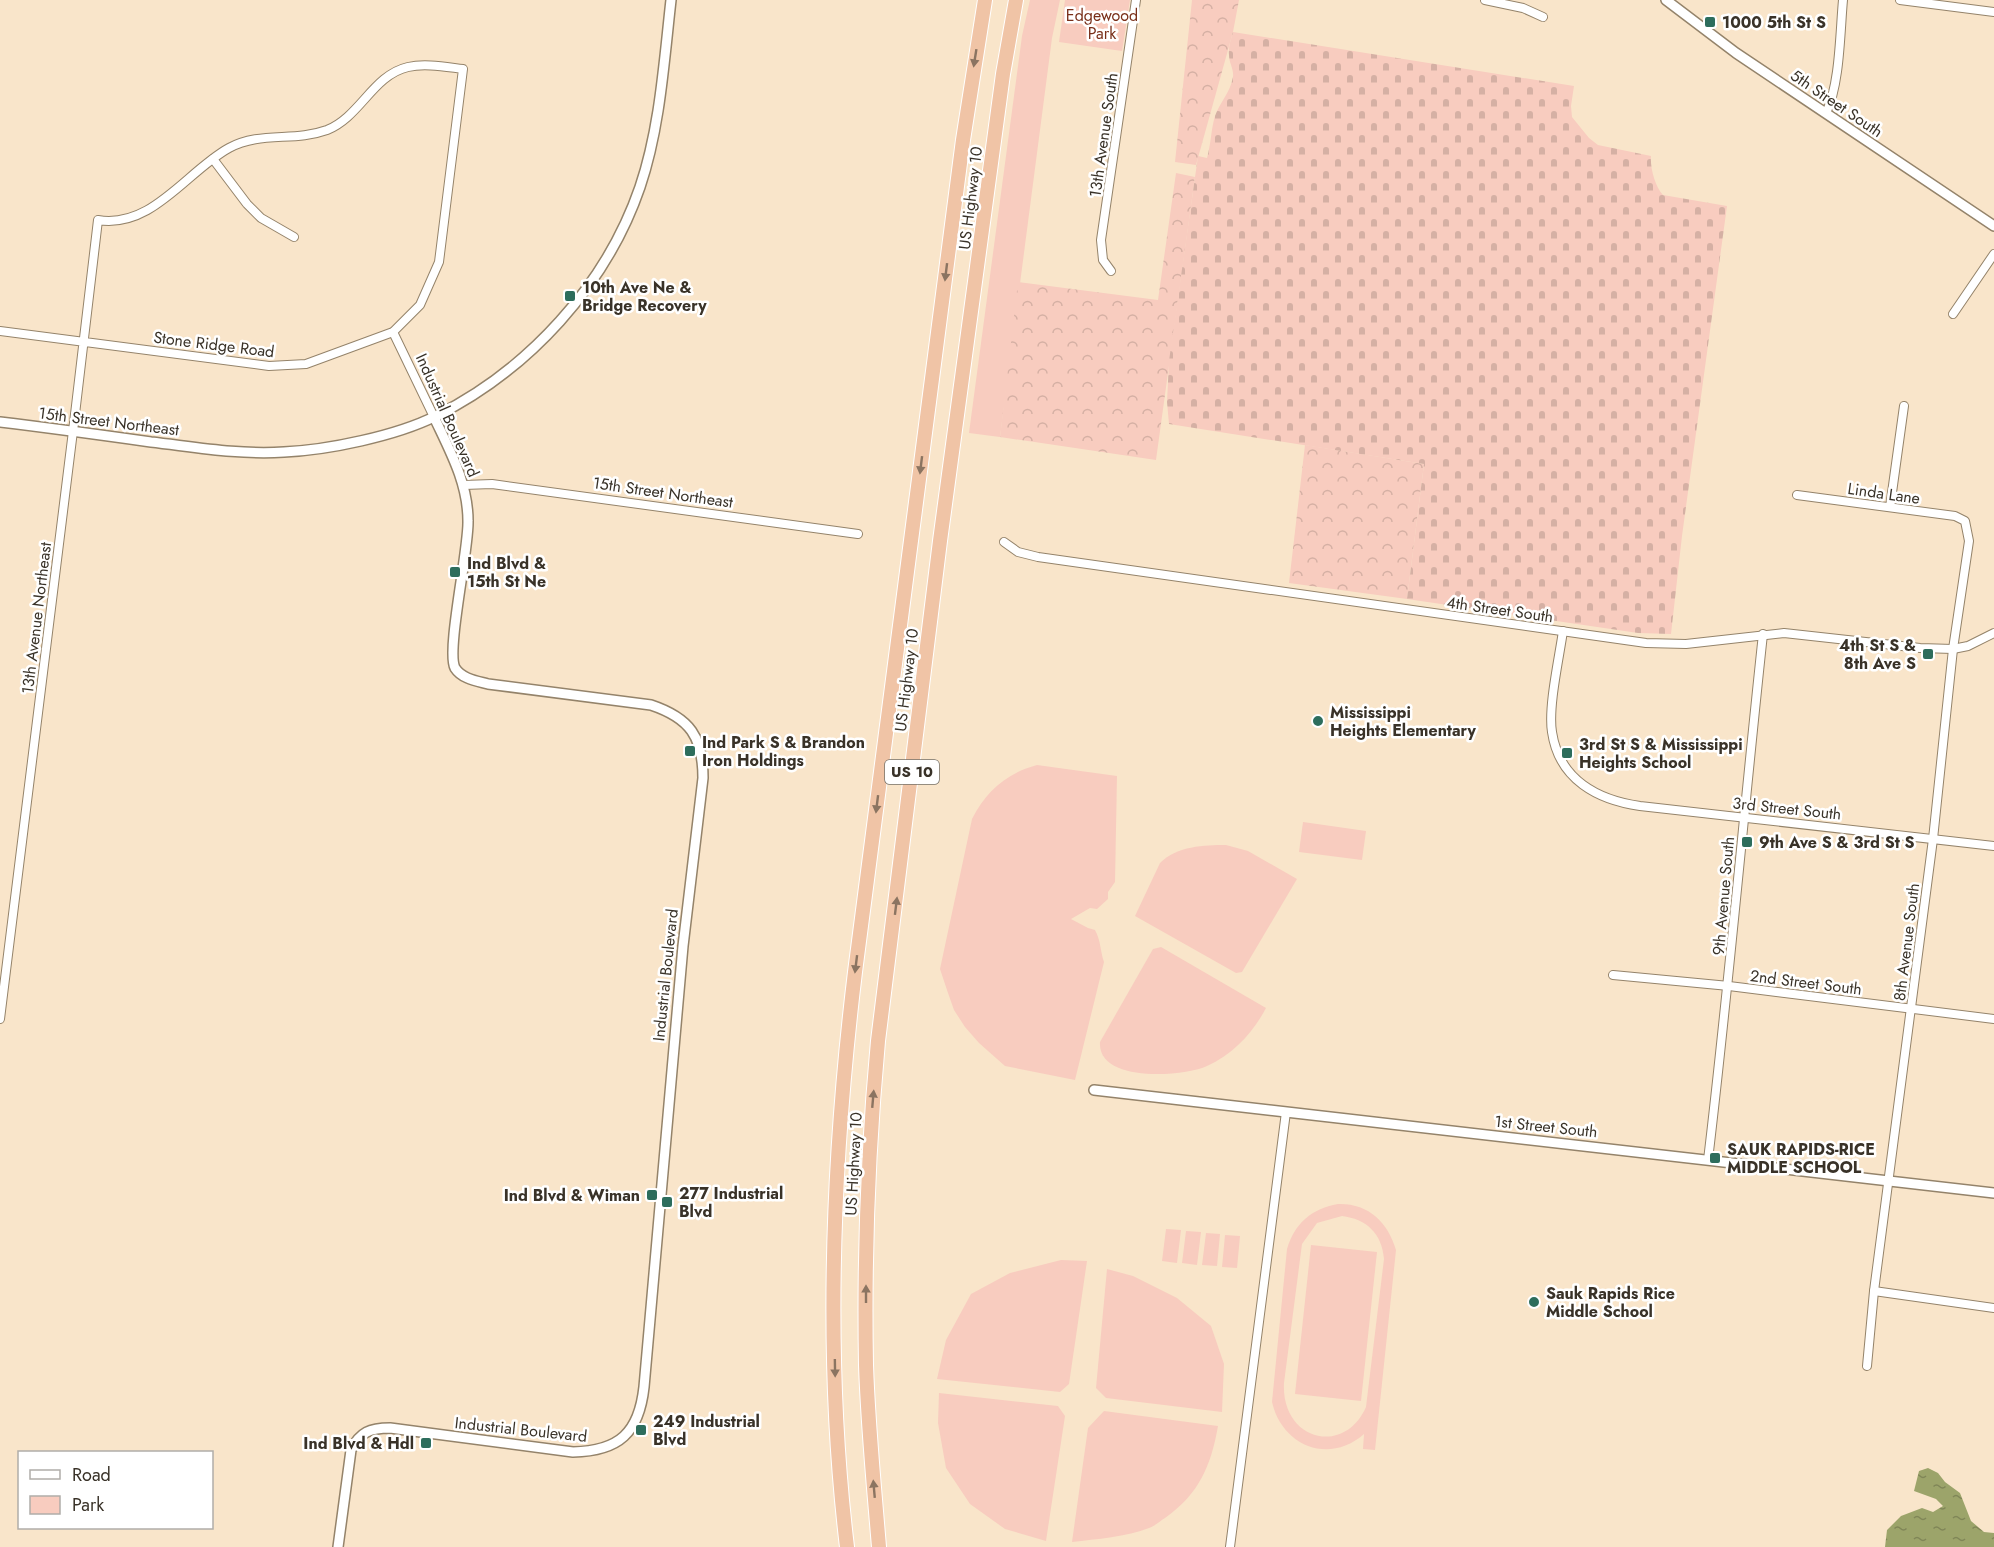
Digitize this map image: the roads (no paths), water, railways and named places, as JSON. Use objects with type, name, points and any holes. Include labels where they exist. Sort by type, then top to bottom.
[{"type":"highway","name":"US Highway 10","points":[[846,1547],[835,1348],[834,1244],[840,1119],[851,1000],[963,140],[985,0]]},
{"type":"highway","name":"US Highway 10","points":[[879,1547],[866,1364],[866,1211],[872,1105],[940,541],[1003,74],[1016,0]]},
{"type":"street","name":"15th Street Northeast","points":[[0,422],[215,450],[282,452],[321,448],[393,431],[434,417],[498,379],[525,356],[571,309],[598,272],[629,214],[640,188],[648,158],[658,106],[671,0]]},
{"type":"street","name":"13th Avenue South","points":[[1110,271],[1103,260],[1101,240],[1136,0]]},
{"type":"street","points":[[1485,0],[1523,8],[1543,17]]},
{"type":"street","name":"5th Street South","points":[[1666,0],[1736,53],[1994,226]]},
{"type":"street","points":[[1826,113],[1831,103],[1834,87],[1843,0]]},
{"type":"street","points":[[1900,0],[1994,12]]},
{"type":"street","name":"Stone Ridge Road","points":[[0,331],[269,366],[306,364],[393,332],[420,304],[439,262],[463,69],[409,66],[391,74],[345,120],[327,129],[305,135],[243,140],[213,159]]},
{"type":"street","points":[[213,159],[247,204],[261,218],[294,237]]},
{"type":"street","name":"13th Avenue Northeast","points":[[0,1019],[98,220],[112,222],[151,210],[213,159]]},
{"type":"street","points":[[1953,314],[1994,254]]},
{"type":"street","name":"Industrial Boulevard","points":[[338,1547],[351,1450],[356,1440],[364,1432],[376,1428],[390,1428],[573,1452],[610,1447],[625,1435],[636,1420],[643,1395],[681,957],[703,778],[700,745],[693,730],[682,719],[666,710],[651,705],[488,684],[462,675],[455,667],[453,646],[468,523],[464,485],[393,332]]},
{"type":"street","points":[[1890,507],[1904,406]]},
{"type":"street","name":"15th Street Northeast","points":[[464,485],[492,484],[858,534]]},
{"type":"street","name":"Linda Lane","points":[[1797,495],[1955,516],[1965,521]]},
{"type":"street","name":"8th Avenue South","points":[[1867,1366],[1874,1291],[1933,838],[1953,649],[1969,541],[1965,521]]},
{"type":"street","name":"4th Street South","points":[[1004,542],[1018,552],[1038,557],[1563,632],[1666,644],[1763,634],[1817,635],[1920,648],[1953,649],[1968,646],[1994,633]]},
{"type":"street","name":"3rd Street South","points":[[1563,632],[1553,706],[1552,732],[1558,755],[1580,784],[1599,796],[1622,803],[1994,846]]},
{"type":"street","name":"9th Avenue South","points":[[1708,1160],[1729,986],[1763,634]]},
{"type":"street","name":"2nd Street South","points":[[1613,975],[1729,986],[1994,1019]]},
{"type":"street","name":"1st Street South","points":[[1094,1090],[1994,1193]]},
{"type":"street","points":[[1230,1547],[1286,1112]]},
{"type":"street","points":[[1874,1291],[1994,1308]]},
{"type":"water","points":[[1928,1468],[1938,1473],[1945,1482],[1960,1493],[1971,1521],[1984,1532],[1994,1533],[1994,1547],[1885,1547],[1887,1530],[1901,1516],[1922,1508],[1933,1512],[1943,1506],[1936,1499],[1914,1491],[1919,1471]]},
{"type":"place","name":"1000 5th St S","points":[[1710,22]]},
{"type":"place","name":"10th Ave Ne & Bridge Recovery","points":[[570,296]]},
{"type":"place","name":"Ind Blvd & 15th St Ne","points":[[455,572]]},
{"type":"place","name":"4th St S & 8th Ave S","points":[[1928,654]]},
{"type":"place","name":"Mississippi Heights Elementary","points":[[1318,721]]},
{"type":"place","name":"Ind Park S & Brandon Iron Holdings","points":[[690,751]]},
{"type":"place","name":"3rd St S & Mississippi Heights School","points":[[1567,753]]},
{"type":"place","name":"9th Ave S & 3rd St S","points":[[1747,842]]},
{"type":"place","name":"SAUK RAPIDS-RICE MIDDLE SCHOOL","points":[[1715,1158]]},
{"type":"place","name":"Ind Blvd & Wiman","points":[[652,1195]]},
{"type":"place","name":"277 Industrial Blvd","points":[[667,1202]]},
{"type":"place","name":"Sauk Rapids Rice Middle School","points":[[1534,1302]]},
{"type":"place","name":"249 Industrial Blvd","points":[[641,1430]]},
{"type":"place","name":"Ind Blvd & Hdl","points":[[426,1443]]},
{"type":"park label","name":"Edgewood Park","points":[[1102,24]]}]
